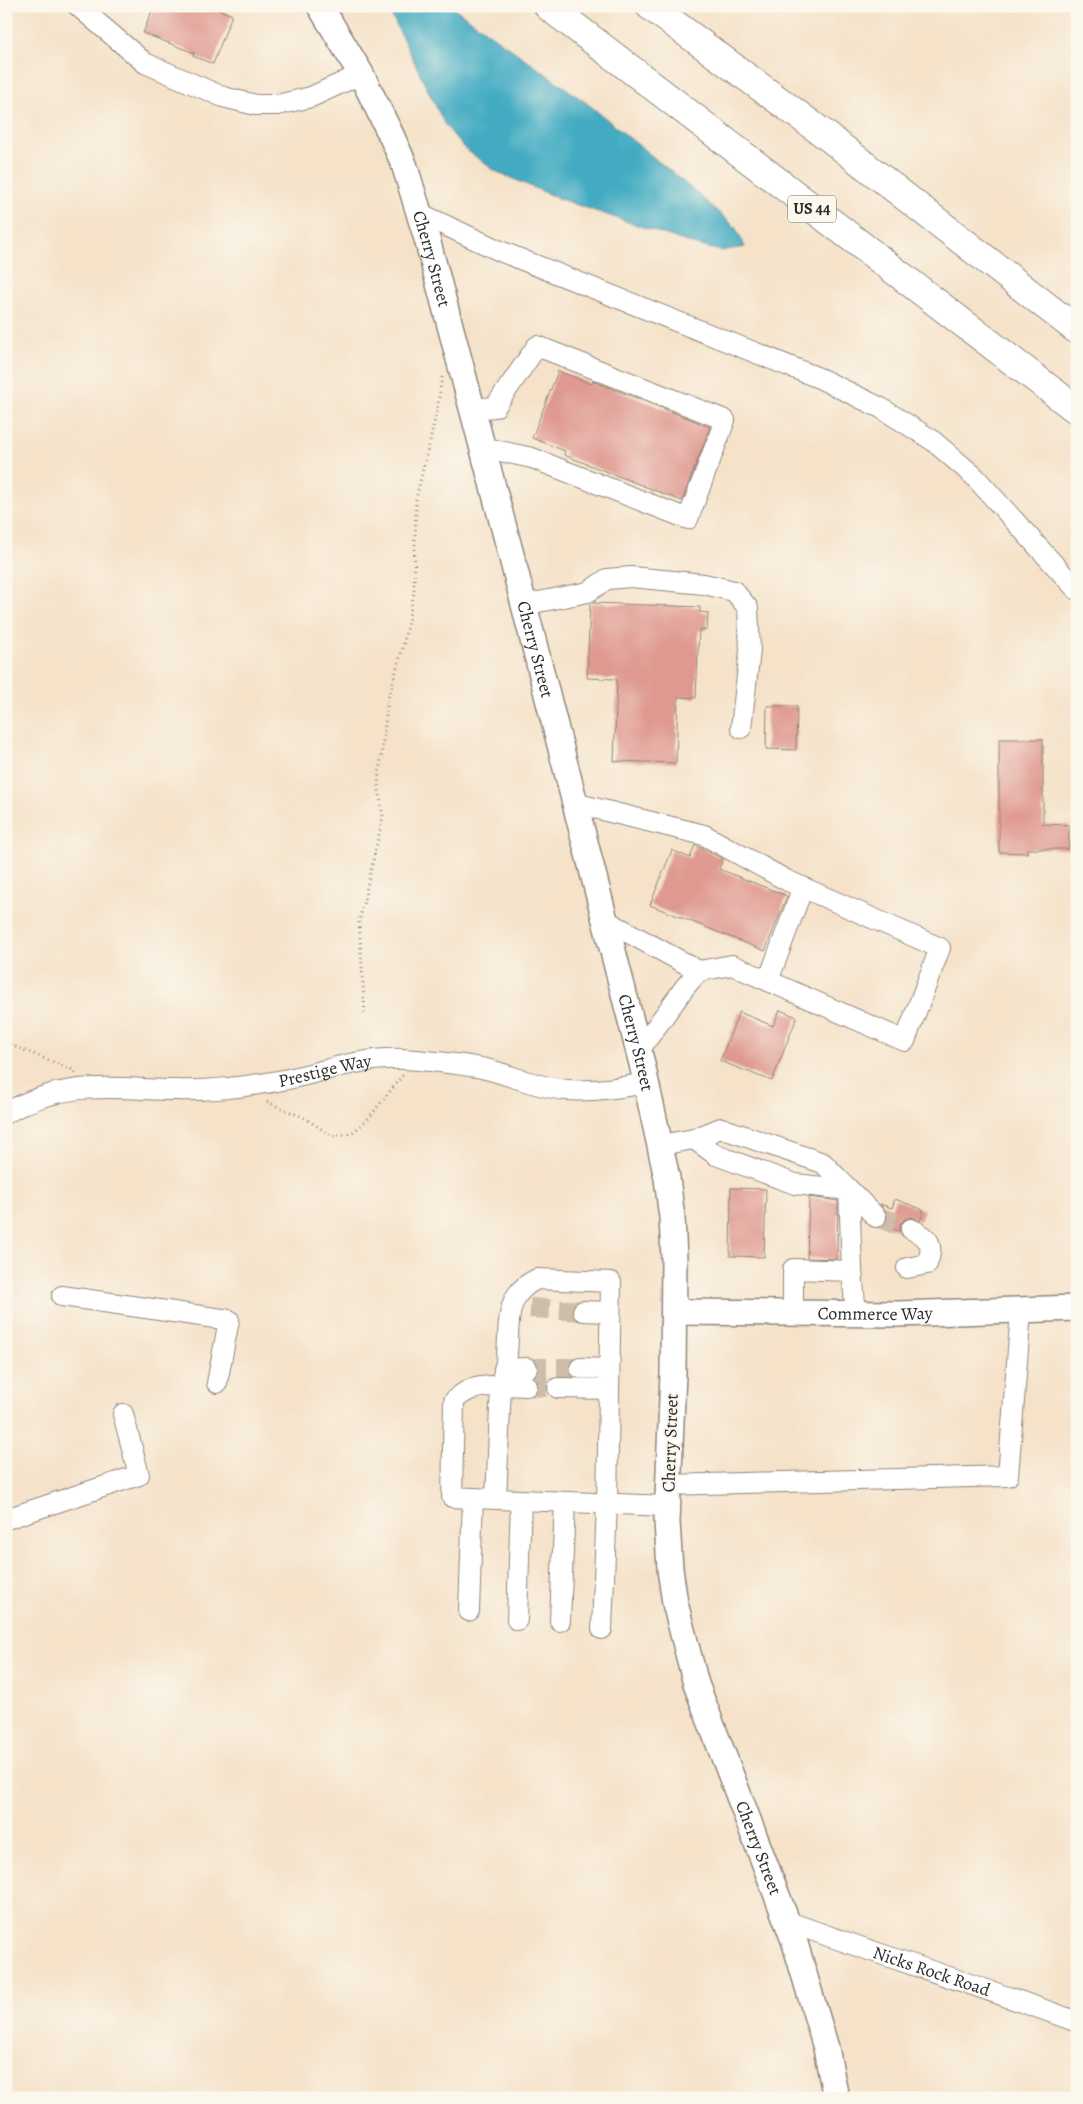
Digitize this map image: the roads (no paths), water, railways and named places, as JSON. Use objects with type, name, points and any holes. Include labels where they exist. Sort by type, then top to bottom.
[{"type":"highway","name":"US 44","points":[[548,6],[1077,410]]},
{"type":"highway","points":[[650,6],[827,136],[1077,330]]},
{"type":"main road","name":"Cherry Street","points":[[320,6],[361,74],[398,150],[419,214],[524,605],[646,1084],[660,1145],[672,1218],[674,1312],[668,1496],[670,1569],[675,1603],[687,1653],[714,1732],[794,1940],[820,2023],[836,2098]]},
{"type":"main road","name":"Commerce Way","points":[[674,1312],[856,1314],[1077,1308]]},
{"type":"street","points":[[78,6],[145,63],[223,97],[248,103],[270,105],[296,101],[311,97],[361,74]]},
{"type":"street","points":[[419,214],[500,250],[819,378],[881,408],[932,440],[974,476],[1077,590]]},
{"type":"street","points":[[472,409],[496,406],[537,346],[725,420],[688,519],[532,458],[482,447]]},
{"type":"street","points":[[524,605],[588,592],[606,579],[623,578],[704,584],[734,591],[748,608],[750,642],[740,728]]},
{"type":"street","points":[[574,802],[704,835],[803,888],[940,948],[905,1040],[732,965],[700,971],[685,987],[638,1052]]},
{"type":"street","points":[[768,981],[803,888]]},
{"type":"street","points":[[605,920],[700,971]]},
{"type":"street","name":"Prestige Way","points":[[6,1113],[34,1099],[58,1092],[90,1087],[177,1090],[238,1087],[268,1083],[366,1060],[383,1058],[444,1062],[484,1069],[566,1090],[601,1091],[646,1084]]},
{"type":"street","points":[[660,1145],[694,1139],[721,1128],[823,1163],[876,1217]]},
{"type":"street","points":[[694,1139],[716,1155],[795,1184],[849,1190]]},
{"type":"street","points":[[849,1190],[852,1271],[856,1314]]},
{"type":"street","points":[[907,1268],[927,1264],[931,1254],[931,1245],[923,1235],[911,1230]]},
{"type":"street","points":[[793,1313],[793,1269],[852,1271]]},
{"type":"street","points":[[496,1499],[503,1377],[521,1307],[518,1294],[528,1283],[537,1279],[611,1282],[607,1503],[602,1629]]},
{"type":"street","points":[[62,1296],[229,1320],[217,1384]]},
{"type":"street","points":[[583,1311],[610,1312]]},
{"type":"street","points":[[527,1377],[503,1377],[471,1388],[454,1401],[452,1497],[607,1503],[668,1496],[1008,1476],[1021,1311]]},
{"type":"street","points":[[580,1368],[609,1369]]},
{"type":"street","points":[[558,1388],[608,1389]]},
{"type":"street","points":[[6,1519],[139,1475],[123,1414]]},
{"type":"street","points":[[469,1611],[472,1498]]},
{"type":"street","points":[[517,1620],[521,1500]]},
{"type":"street","points":[[560,1621],[565,1502]]},
{"type":"street","name":"Nicks Rock Road","points":[[786,1921],[1077,2022]]},
{"type":"water","points":[[387,6],[451,6],[588,104],[691,188],[735,227],[745,247],[721,251],[693,244],[560,199],[495,171],[464,148],[445,125]]},
{"type":"tunnel","points":[[876,1217],[911,1229]]},
{"type":"tunnel","points":[[530,1308],[583,1311]]},
{"type":"tunnel","points":[[527,1368],[580,1368]]},
{"type":"tunnel","points":[[527,1386],[558,1388]]}]
